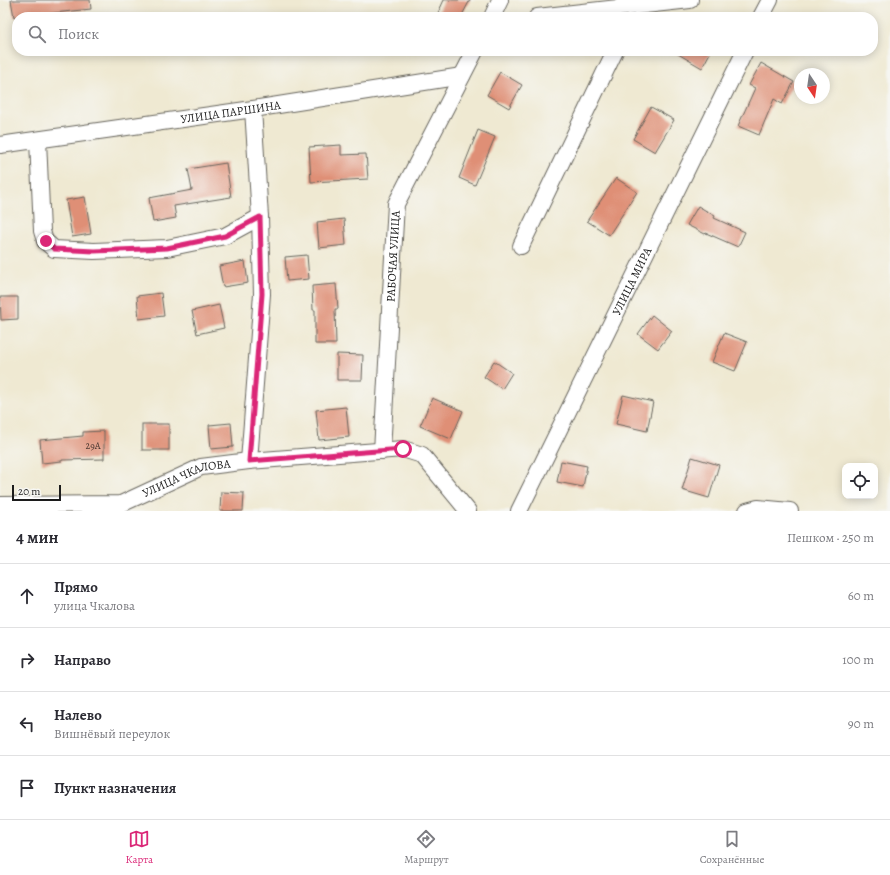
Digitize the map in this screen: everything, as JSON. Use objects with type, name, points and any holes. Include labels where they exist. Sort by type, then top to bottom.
[{"type":"street","points":[[494,12],[500,0]]},
{"type":"street","points":[[587,12],[690,0]]},
{"type":"street","points":[[764,12],[770,0]]},
{"type":"street","name":"РАБОЧАЯ УЛИЦА","points":[[382,451],[396,204],[472,56]]},
{"type":"street","points":[[521,246],[613,56]]},
{"type":"street","name":"УЛИЦА МИРА","points":[[519,511],[743,56]]},
{"type":"street","name":"УЛИЦА ПАРШИНА","points":[[0,145],[253,109],[462,76]]},
{"type":"street","points":[[249,461],[262,294],[260,217],[253,109]]},
{"type":"street","points":[[38,140],[42,231],[46,241],[54,249],[94,251],[167,248],[225,236],[260,217]]},
{"type":"street","name":"УЛИЦА ЧКАЛОВА","points":[[0,505],[121,504],[201,467],[249,461],[403,449],[422,455],[468,511]]},
{"type":"street","points":[[747,511],[758,508],[790,511]]},
{"type":"building","points":[[11,0],[90,0],[91,9],[63,12],[13,12]]},
{"type":"building","points":[[444,0],[470,0],[464,12],[438,12]]},
{"type":"building","points":[[682,56],[708,56],[702,68]]},
{"type":"building","points":[[761,63],[794,82],[782,104],[774,99],[759,135],[738,126],[755,88],[749,85]]},
{"type":"building","points":[[500,72],[522,85],[509,108],[487,95]]},
{"type":"building","points":[[651,107],[674,120],[655,152],[633,139]]},
{"type":"building","points":[[478,130],[495,137],[475,185],[459,178]]},
{"type":"building","points":[[341,145],[341,155],[366,154],[368,179],[311,182],[309,147]]},
{"type":"building","points":[[226,163],[231,197],[174,206],[176,218],[153,222],[149,198],[192,190],[188,169]]},
{"type":"building","points":[[616,178],[637,192],[609,235],[587,221]]},
{"type":"building","points":[[85,197],[91,234],[72,237],[66,200]]},
{"type":"building","points":[[698,206],[715,216],[714,218],[745,232],[738,247],[687,225]]},
{"type":"building","points":[[344,219],[346,245],[319,248],[317,222]]},
{"type":"building","points":[[307,255],[309,279],[287,281],[285,257]]},
{"type":"building","points":[[245,261],[248,283],[223,287],[219,266]]},
{"type":"building","points":[[336,284],[338,309],[335,309],[336,344],[315,344],[315,310],[313,310],[312,286]]},
{"type":"building","points":[[161,293],[164,316],[139,319],[137,296]]},
{"type":"building","points":[[0,297],[18,297],[18,319],[1,320]]},
{"type":"building","points":[[219,305],[224,328],[197,334],[192,311]]},
{"type":"building","points":[[652,315],[672,331],[658,349],[638,334]]},
{"type":"building","points":[[724,333],[747,342],[735,371],[712,362]]},
{"type":"building","points":[[337,354],[363,355],[362,380],[337,380]]},
{"type":"building","points":[[494,361],[512,373],[502,389],[484,377]]},
{"type":"building","points":[[623,395],[653,402],[647,431],[616,424]]},
{"type":"building","points":[[432,398],[463,411],[451,439],[420,426]]},
{"type":"building","points":[[346,407],[349,437],[319,440],[316,410]]},
{"type":"building","points":[[231,423],[233,447],[211,449],[209,425]]},
{"type":"building","points":[[142,424],[169,424],[169,450],[142,450]]},
{"type":"building","points":[[104,431],[104,459],[62,460],[42,463],[40,440],[83,436],[83,432]]},
{"type":"building","points":[[692,457],[719,465],[709,498],[682,490]]},
{"type":"building","points":[[561,461],[587,466],[583,487],[557,482]]},
{"type":"building","points":[[221,492],[244,493],[243,511],[220,511]]},
{"type":"route","points":[[46,241],[54,249],[94,251],[167,248],[225,236],[260,217],[262,294],[249,461],[403,449]]}]
